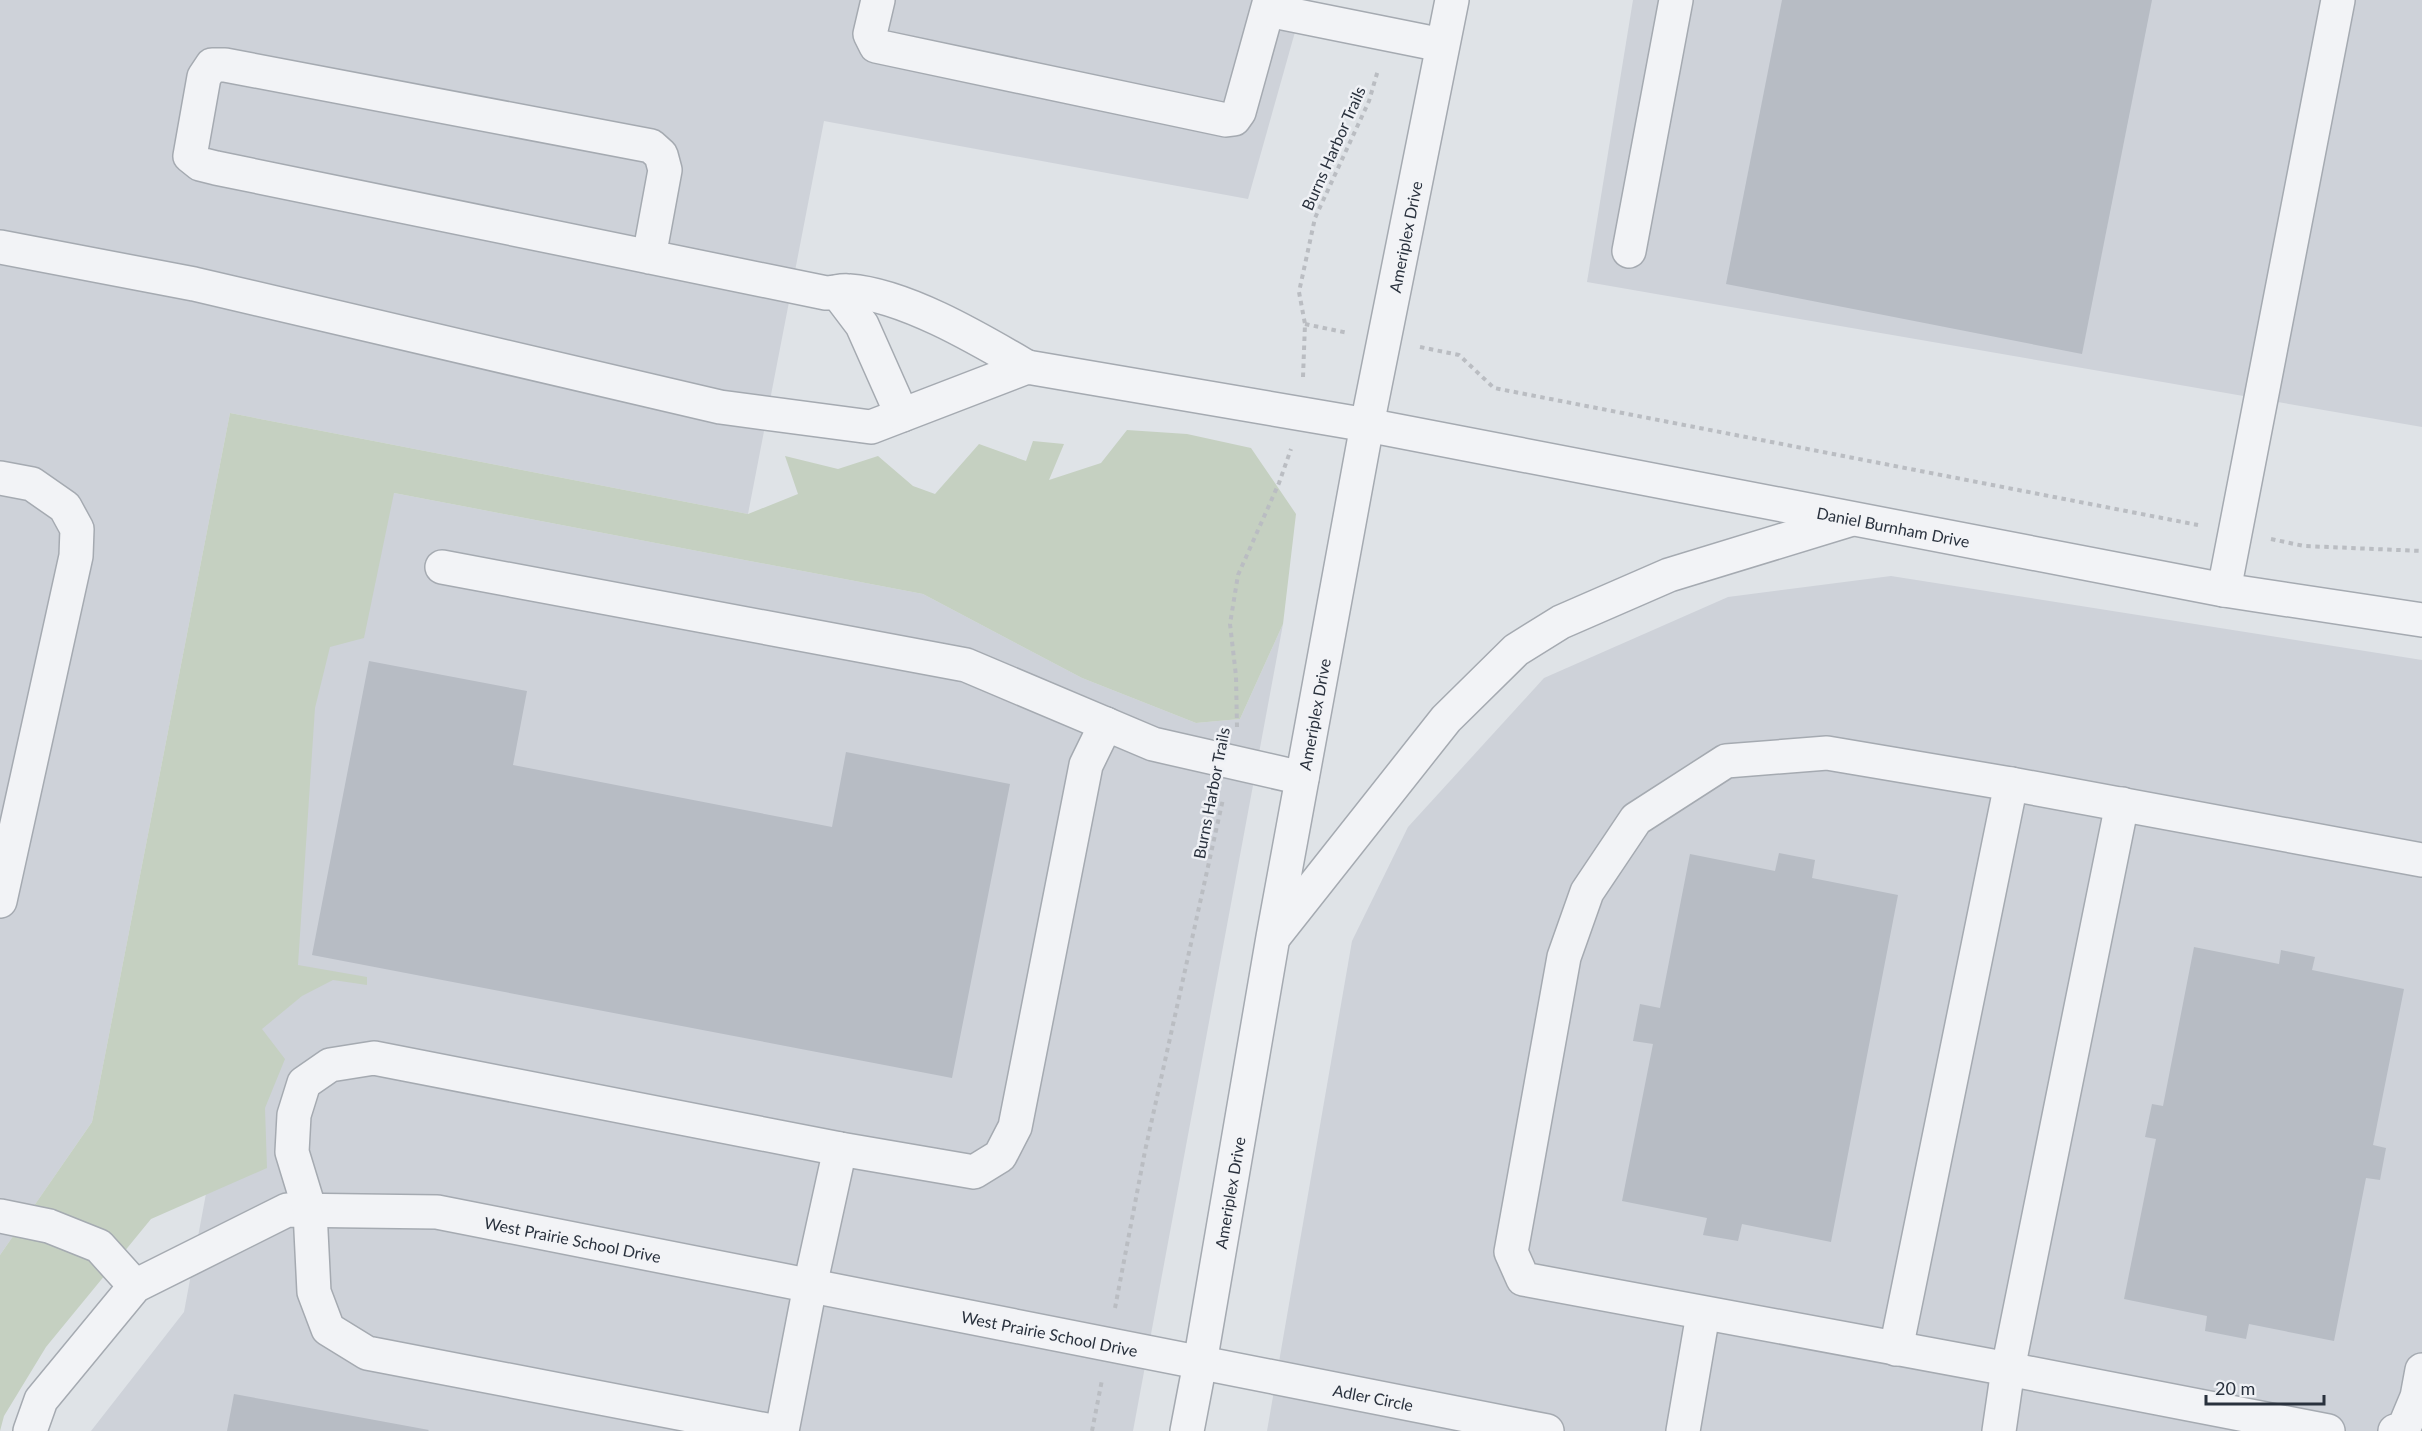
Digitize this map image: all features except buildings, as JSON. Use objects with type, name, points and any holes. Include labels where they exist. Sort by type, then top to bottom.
[{"type":"street","points":[[878,0],[870,34],[876,46],[1226,120],[1234,119],[1239,111],[1269,5],[1442,45]]},
{"type":"street","name":"Ameriplex Drive","points":[[1187,1431],[1273,937],[1367,425],[1452,0]]},
{"type":"street","points":[[1629,250],[1676,0]]},
{"type":"street","points":[[2224,590],[2338,0]]},
{"type":"street","points":[[649,257],[665,170],[661,155],[651,146],[225,64],[212,64],[204,77],[190,156],[200,164],[649,257],[826,293],[848,291],[902,303],[982,341],[1027,367]]},
{"type":"street","points":[[0,247],[195,284],[720,407],[871,426],[1027,367]]},
{"type":"street","points":[[837,292],[862,325],[902,415]]},
{"type":"street","name":"Daniel Burnham Drive","points":[[1027,367],[1367,425],[2224,590],[2422,620]]},
{"type":"street","points":[[0,478],[32,484],[65,507],[77,529],[76,556],[0,901]]},
{"type":"street","points":[[1273,937],[1446,718],[1516,650],[1561,622],[1669,574],[1854,518]]},
{"type":"street","points":[[442,567],[966,666],[1153,744],[1302,778]]},
{"type":"street","points":[[772,1431],[367,1353],[328,1329],[314,1292],[310,1211],[292,1152],[294,1115],[304,1083],[330,1065],[374,1058],[840,1149],[974,1172],[1000,1156],[1015,1126],[1086,765],[1106,724]]},
{"type":"street","points":[[2328,1431],[1523,1279],[1510,1252],[1564,957],[1587,892],[1636,819],[1726,761],[1827,753],[2011,784],[2422,860]]},
{"type":"street","points":[[1896,1349],[2011,784]]},
{"type":"street","points":[[1999,1431],[2008,1369],[2122,804]]},
{"type":"street","points":[[782,1431],[840,1149]]},
{"type":"street","name":"West Prairie School Drive","points":[[30,1431],[41,1400],[135,1286],[287,1210],[437,1212],[1200,1363]]},
{"type":"street","points":[[0,1216],[49,1226],[99,1246],[135,1286]]},
{"type":"street","points":[[1683,1431],[1703,1314]]},
{"type":"street","name":"Adler Circle","points":[[1200,1363],[1488,1425],[1547,1431]]},
{"type":"street","points":[[2395,1431],[2404,1428],[2417,1397],[2422,1370]]},
{"type":"path","name":"Burns Harbor Trails","points":[[1092,1431],[1145,1151],[1237,727],[1236,676],[1230,624],[1238,575],[1279,483],[1302,414],[1305,324],[1299,292],[1314,218],[1369,101],[1388,34]]},
{"type":"path","points":[[1305,324],[1459,355],[1494,388],[2304,546],[2422,551]]},
{"type":"shaded area","points":[[0,0],[1304,0],[1248,199],[824,121],[748,514],[230,413],[92,1122],[0,1255]]},
{"type":"shaded area","points":[[1633,0],[2422,0],[2422,427],[1587,282]]},
{"type":"shaded area","points":[[339,478],[394,493],[923,594],[1082,678],[1196,723],[1240,719],[1283,624],[1133,1431],[91,1431],[184,1312]]},
{"type":"shaded area","points":[[1891,576],[2422,660],[2422,1431],[1267,1431],[1352,941],[1408,827],[1544,678],[1728,597]]},
{"type":"green space","points":[[230,413],[748,514],[798,494],[785,456],[838,469],[878,456],[913,486],[935,494],[979,444],[1026,461],[1033,441],[1064,444],[1049,480],[1101,463],[1127,430],[1187,434],[1251,448],[1296,514],[1283,624],[1240,719],[1196,723],[1082,678],[923,594],[394,493],[364,638],[330,647],[315,708],[298,965],[367,977],[367,985],[333,980],[302,996],[262,1029],[285,1059],[265,1108],[267,1168],[151,1219],[46,1347],[4,1416],[0,1431],[0,1255],[92,1122]]}]
